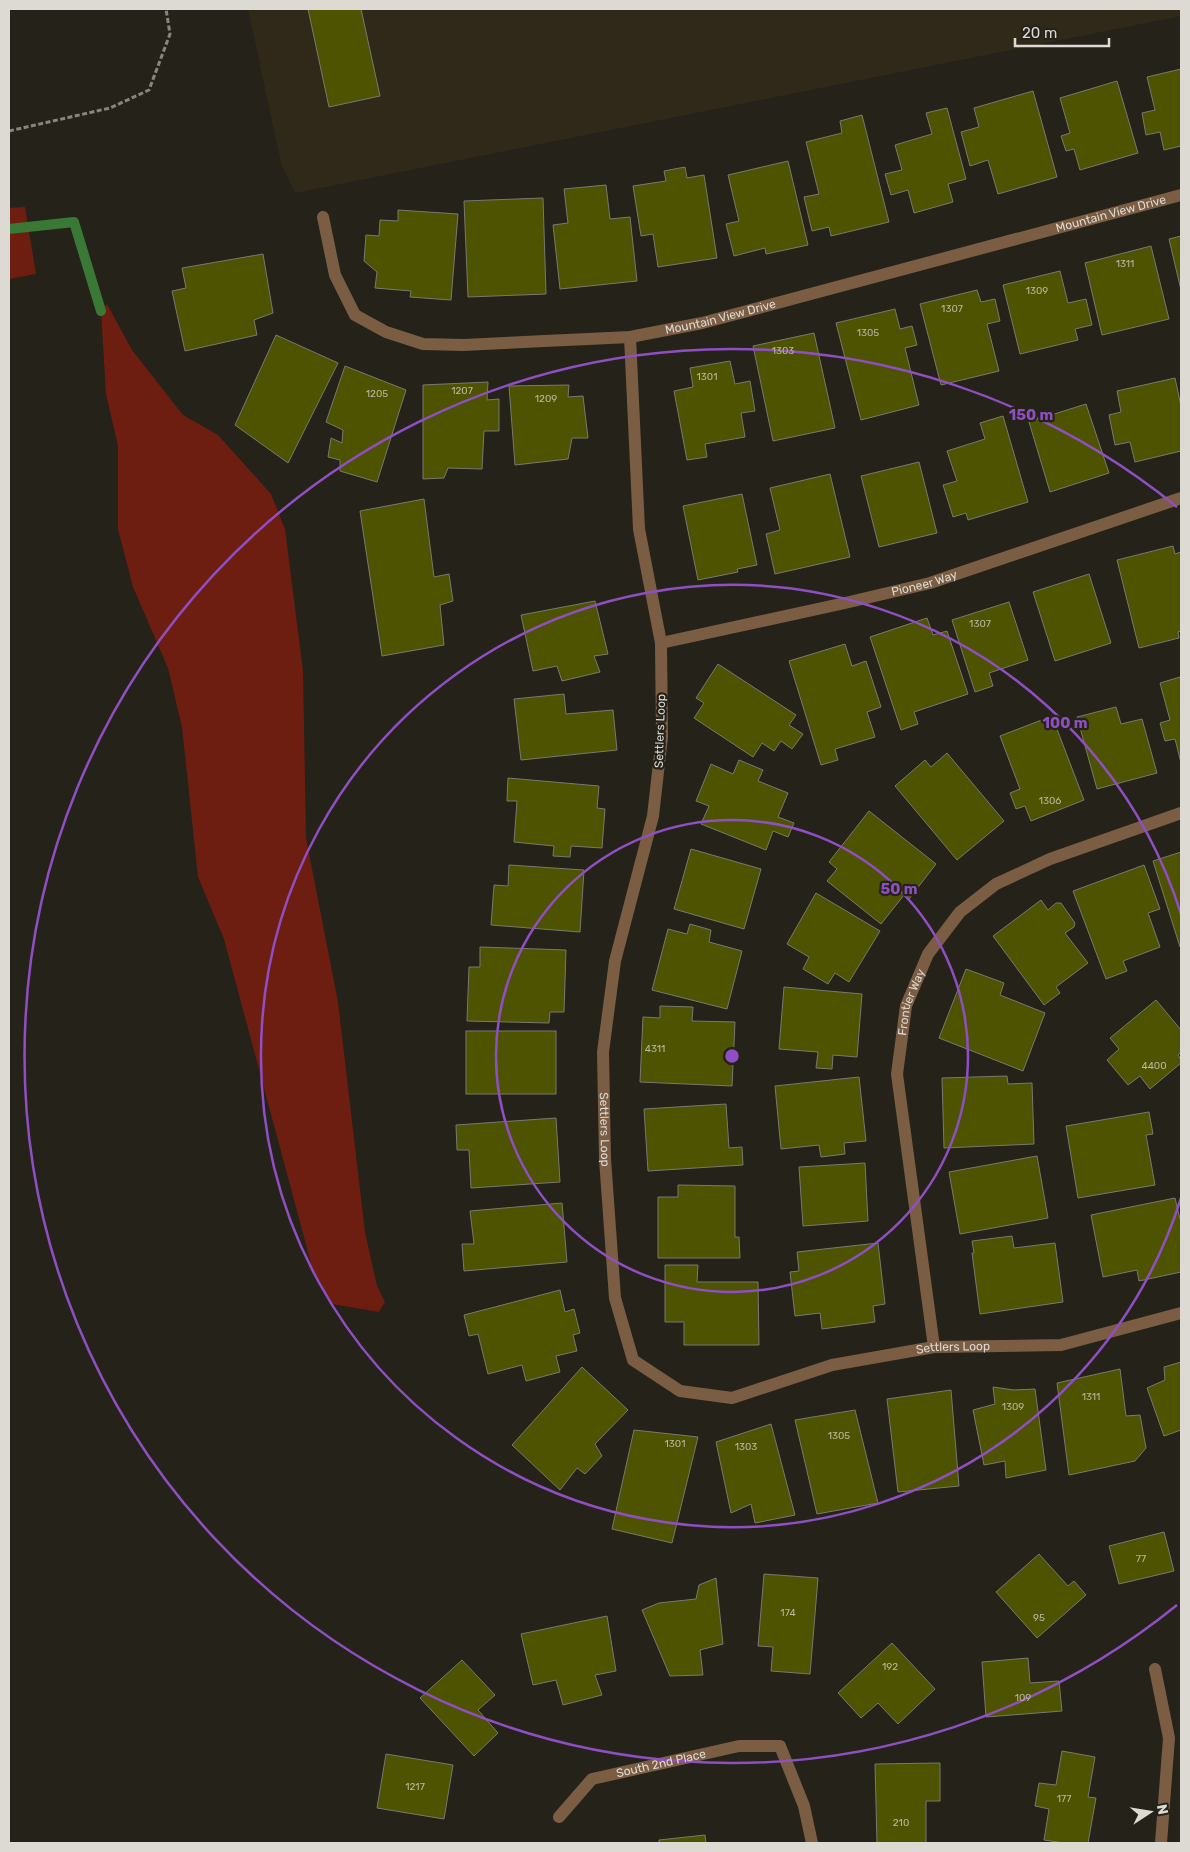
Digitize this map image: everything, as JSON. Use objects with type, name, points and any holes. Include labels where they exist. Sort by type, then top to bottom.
[{"type":"street","name":"Mountain View Drive","points":[[323,217],[335,275],[355,315],[386,332],[423,344],[463,345],[630,337],[702,323],[1181,195]]},
{"type":"street","name":"Settlers Loop","points":[[630,337],[639,529],[661,643],[662,737],[654,816],[615,961],[603,1052],[605,1160],[615,1298],[633,1360],[680,1391],[732,1398],[832,1365],[934,1347],[1061,1345],[1181,1313]]},
{"type":"street","name":"Pioneer Way","points":[[661,643],[930,583],[1181,498]]},
{"type":"street","name":"Frontier Way","points":[[934,1347],[897,1074],[906,1006],[928,954],[960,912],[996,884],[1050,859],[1181,813]]},
{"type":"street","points":[[1156,1669],[1168,1738],[1161,1843]]},
{"type":"street","name":"South 2nd Place","points":[[559,1817],[592,1779],[739,1746],[780,1746],[804,1806],[812,1843]]},
{"type":"path","points":[[9,131],[110,108],[149,90],[170,34],[166,9]]},
{"type":"shaded area","points":[[248,9],[1181,9],[1181,16],[295,193],[281,163]]},
{"type":"shaded area","points":[[25,207],[36,274],[9,279],[9,208]]},
{"type":"shaded area","points":[[107,304],[132,350],[183,415],[218,435],[271,494],[285,529],[303,671],[306,838],[338,1002],[365,1232],[377,1286],[385,1302],[379,1312],[332,1304],[312,1267],[224,939],[198,877],[182,727],[168,668],[133,587],[118,529],[118,446],[106,394],[101,311]]},
{"type":"building","points":[[308,9],[361,9],[380,96],[329,107]]},
{"type":"building","points":[[1181,69],[1181,146],[1164,150],[1160,132],[1146,135],[1142,113],[1155,110],[1147,77]]},
{"type":"building","points":[[1117,81],[1138,153],[1080,170],[1074,149],[1066,151],[1061,136],[1070,133],[1060,98]]},
{"type":"building","points":[[1033,91],[1057,177],[998,194],[988,160],[970,166],[961,132],[979,127],[974,108]]},
{"type":"building","points":[[947,108],[966,179],[948,184],[953,202],[914,213],[908,190],[891,195],[885,174],[902,170],[895,145],[932,134],[926,113]]},
{"type":"building","points":[[862,115],[889,222],[831,236],[829,227],[812,231],[804,197],[819,194],[806,142],[842,133],[840,121]]},
{"type":"building","points":[[788,161],[808,245],[766,254],[765,248],[734,256],[726,224],[739,221],[728,175]]},
{"type":"building","points":[[685,167],[687,178],[704,175],[717,258],[658,267],[653,234],[641,236],[633,186],[666,181],[664,171]]},
{"type":"building","points":[[606,185],[610,219],[630,217],[637,281],[560,289],[553,225],[568,223],[564,189]]},
{"type":"building","points":[[543,198],[546,294],[468,297],[464,201]]},
{"type":"building","points":[[398,210],[458,214],[451,300],[410,297],[411,291],[375,288],[377,272],[364,261],[366,235],[379,236],[380,220],[398,221]]},
{"type":"building","points":[[1181,236],[1181,290],[1169,239]]},
{"type":"building","points":[[1151,246],[1169,319],[1102,335],[1085,263]]},
{"type":"building","points":[[263,254],[273,313],[254,320],[257,335],[185,351],[172,291],[186,288],[182,268]]},
{"type":"building","points":[[1060,271],[1068,303],[1086,299],[1092,325],[1075,329],[1078,340],[1020,354],[1003,285]]},
{"type":"building","points":[[977,290],[981,302],[995,299],[1000,321],[987,324],[999,371],[941,385],[920,304]]},
{"type":"building","points":[[895,309],[900,329],[912,326],[917,345],[905,348],[919,405],[861,420],[836,323]]},
{"type":"building","points":[[814,333],[835,428],[773,441],[753,346]]},
{"type":"building","points":[[276,335],[338,363],[288,463],[235,425]]},
{"type":"building","points":[[730,361],[735,384],[750,381],[755,411],[741,413],[745,437],[705,444],[707,457],[687,460],[674,391],[693,387],[690,368]]},
{"type":"building","points":[[345,366],[406,390],[377,482],[340,471],[340,460],[328,457],[331,438],[342,443],[343,430],[326,422]]},
{"type":"building","points":[[1175,378],[1181,406],[1181,451],[1135,462],[1130,442],[1115,445],[1109,415],[1121,412],[1117,391]]},
{"type":"building","points":[[488,382],[487,400],[499,399],[499,431],[484,431],[482,469],[448,468],[444,478],[423,479],[423,385]]},
{"type":"building","points":[[569,385],[568,397],[583,396],[588,438],[572,438],[568,459],[515,465],[509,386]]},
{"type":"building","points":[[1086,404],[1109,473],[1050,492],[1029,422]]},
{"type":"building","points":[[1003,416],[1028,502],[968,520],[966,513],[953,517],[943,485],[957,481],[947,451],[985,439],[980,423]]},
{"type":"building","points":[[919,462],[937,533],[879,547],[861,476]]},
{"type":"building","points":[[830,474],[850,557],[775,574],[766,534],[780,530],[770,488]]},
{"type":"building","points":[[742,494],[757,565],[737,569],[738,572],[698,580],[683,506]]},
{"type":"building","points":[[424,499],[434,577],[449,574],[453,601],[440,605],[444,645],[382,656],[360,511]]},
{"type":"building","points":[[1173,546],[1175,554],[1181,552],[1181,631],[1178,632],[1179,638],[1139,648],[1117,560]]},
{"type":"building","points":[[1089,574],[1111,643],[1055,661],[1033,592]]},
{"type":"building","points":[[595,601],[608,654],[594,656],[600,672],[562,681],[557,666],[533,671],[521,615]]},
{"type":"building","points":[[1009,602],[1028,660],[989,673],[993,686],[975,692],[952,620]]},
{"type":"building","points":[[927,618],[933,635],[947,631],[968,694],[914,712],[918,724],[901,730],[870,637]]},
{"type":"building","points":[[845,644],[852,666],[866,661],[881,707],[867,712],[875,737],[835,749],[838,760],[821,765],[789,661]]},
{"type":"building","points":[[718,664],[796,715],[789,725],[803,734],[792,749],[781,741],[774,751],[762,743],[753,757],[694,718],[704,703],[696,698]]},
{"type":"building","points":[[1180,677],[1181,763],[1175,739],[1165,741],[1160,723],[1170,720],[1160,683]]},
{"type":"building","points":[[564,694],[566,714],[613,710],[617,750],[521,760],[514,699]]},
{"type":"building","points":[[1116,707],[1121,724],[1142,719],[1157,773],[1097,789],[1077,717]]},
{"type":"building","points":[[1052,716],[1084,800],[1031,821],[1025,806],[1016,809],[1010,793],[1020,789],[1000,736]]},
{"type":"building","points":[[947,753],[1004,821],[957,860],[895,786],[925,760],[931,767]]},
{"type":"building","points":[[739,760],[763,770],[758,781],[788,793],[778,817],[794,823],[788,837],[773,831],[766,850],[701,824],[709,806],[696,801],[711,764],[733,774]]},
{"type":"building","points":[[508,778],[599,786],[597,808],[605,809],[602,848],[571,846],[570,857],[553,856],[554,846],[514,842],[517,801],[507,801]]},
{"type":"building","points":[[869,811],[936,864],[909,899],[904,895],[881,924],[827,881],[837,869],[829,862]]},
{"type":"building","points":[[691,849],[761,869],[744,929],[674,909]]},
{"type":"building","points":[[1181,852],[1181,947],[1180,947],[1153,861]]},
{"type":"building","points":[[509,865],[584,870],[580,932],[491,925],[494,885],[508,886]]},
{"type":"building","points":[[1144,865],[1160,909],[1148,913],[1160,947],[1123,961],[1127,971],[1106,979],[1073,891]]},
{"type":"building","points":[[816,893],[880,931],[849,982],[835,973],[828,984],[803,969],[809,957],[787,944]]},
{"type":"building","points":[[1041,900],[1048,910],[1056,903],[1061,903],[1075,923],[1074,927],[1065,933],[1088,963],[1056,987],[1060,993],[1044,1005],[993,936]]},
{"type":"building","points":[[690,924],[711,930],[709,942],[742,951],[727,1009],[652,990],[668,929],[687,934]]},
{"type":"building","points":[[480,947],[566,950],[564,1012],[550,1012],[549,1023],[467,1021],[469,967],[480,967]]},
{"type":"building","points":[[966,969],[1004,983],[1000,995],[1045,1013],[1023,1071],[939,1038]]},
{"type":"building","points":[[784,987],[862,994],[857,1057],[833,1055],[832,1069],[816,1068],[818,1052],[779,1049]]},
{"type":"building","points":[[1156,1000],[1181,1030],[1181,1052],[1178,1055],[1181,1063],[1150,1089],[1140,1076],[1128,1085],[1107,1060],[1119,1049],[1110,1038]]},
{"type":"building","points":[[660,1006],[693,1007],[692,1021],[735,1022],[732,1086],[640,1082],[643,1017],[660,1018]]},
{"type":"building","points":[[466,1031],[556,1031],[556,1094],[466,1094]]},
{"type":"building","points":[[1007,1076],[1008,1084],[1032,1083],[1034,1144],[944,1148],[942,1078]]},
{"type":"building","points":[[859,1077],[866,1141],[844,1143],[845,1154],[821,1157],[819,1145],[781,1149],[775,1086]]},
{"type":"building","points":[[726,1104],[729,1148],[742,1147],[743,1165],[648,1171],[644,1109]]},
{"type":"building","points":[[1149,1112],[1153,1134],[1146,1135],[1155,1185],[1078,1198],[1066,1126]]},
{"type":"building","points":[[556,1118],[560,1182],[471,1188],[469,1150],[457,1150],[456,1125]]},
{"type":"building","points":[[1037,1156],[1048,1218],[960,1234],[949,1172]]},
{"type":"building","points":[[865,1163],[868,1221],[803,1226],[799,1167]]},
{"type":"building","points":[[678,1185],[735,1186],[735,1237],[739,1237],[740,1258],[658,1258],[658,1197],[678,1197]]},
{"type":"building","points":[[1175,1198],[1181,1219],[1181,1272],[1139,1281],[1137,1270],[1103,1277],[1091,1215]]},
{"type":"building","points":[[562,1203],[567,1262],[464,1271],[462,1244],[474,1244],[470,1211]]},
{"type":"building","points":[[1012,1236],[1014,1248],[1055,1243],[1063,1302],[980,1314],[972,1241]]},
{"type":"building","points":[[878,1243],[885,1304],[873,1306],[875,1322],[822,1329],[820,1313],[795,1316],[790,1272],[799,1271],[797,1252]]},
{"type":"building","points":[[665,1265],[698,1265],[697,1282],[758,1282],[759,1345],[684,1345],[684,1322],[665,1322]]},
{"type":"building","points":[[560,1290],[565,1312],[574,1309],[580,1333],[573,1335],[577,1351],[556,1356],[560,1372],[526,1381],[522,1365],[488,1374],[478,1334],[469,1336],[464,1315]]},
{"type":"building","points":[[1181,1362],[1181,1430],[1164,1436],[1147,1388],[1165,1380],[1164,1367]]},
{"type":"building","points":[[582,1367],[628,1410],[595,1444],[602,1456],[585,1474],[577,1468],[560,1490],[512,1445]]},
{"type":"building","points":[[1120,1369],[1126,1416],[1140,1415],[1146,1448],[1135,1461],[1069,1475],[1057,1383]]},
{"type":"building","points":[[993,1387],[1014,1390],[1035,1389],[1046,1470],[1006,1478],[1005,1461],[984,1465],[973,1410],[995,1404]]},
{"type":"building","points":[[951,1390],[959,1486],[898,1492],[887,1399]]},
{"type":"building","points":[[855,1410],[878,1503],[817,1514],[795,1420]]},
{"type":"building","points":[[771,1424],[795,1515],[755,1523],[751,1504],[731,1513],[716,1442]]},
{"type":"building","points":[[634,1430],[698,1437],[672,1543],[612,1529]]},
{"type":"building","points":[[1164,1532],[1174,1571],[1119,1584],[1109,1546]]},
{"type":"building","points":[[1039,1554],[1068,1586],[1074,1581],[1086,1595],[1037,1638],[996,1592]]},
{"type":"building","points":[[764,1574],[818,1578],[810,1674],[771,1671],[773,1647],[758,1646]]},
{"type":"building","points":[[716,1578],[723,1644],[700,1650],[703,1675],[670,1676],[642,1610],[659,1603],[696,1599],[699,1585]]},
{"type":"building","points":[[607,1616],[616,1671],[595,1675],[602,1695],[563,1705],[556,1680],[533,1685],[521,1634]]},
{"type":"building","points":[[892,1643],[935,1689],[898,1724],[878,1703],[861,1718],[838,1693]]},
{"type":"building","points":[[1028,1658],[1030,1683],[1059,1681],[1062,1711],[986,1717],[982,1662]]},
{"type":"building","points":[[462,1660],[495,1695],[478,1710],[498,1733],[474,1756],[420,1698]]},
{"type":"building","points":[[1062,1751],[1095,1757],[1088,1797],[1096,1798],[1088,1843],[1064,1843],[1044,1840],[1049,1809],[1035,1806],[1039,1783],[1056,1785]]},
{"type":"building","points":[[386,1754],[453,1765],[444,1819],[377,1808]]},
{"type":"building","points":[[940,1763],[940,1801],[926,1801],[926,1843],[877,1843],[875,1764]]},
{"type":"building","points":[[705,1835],[706,1843],[659,1843],[659,1840]]},
{"type":"waterway","points":[[9,229],[74,222],[101,311]]}]
